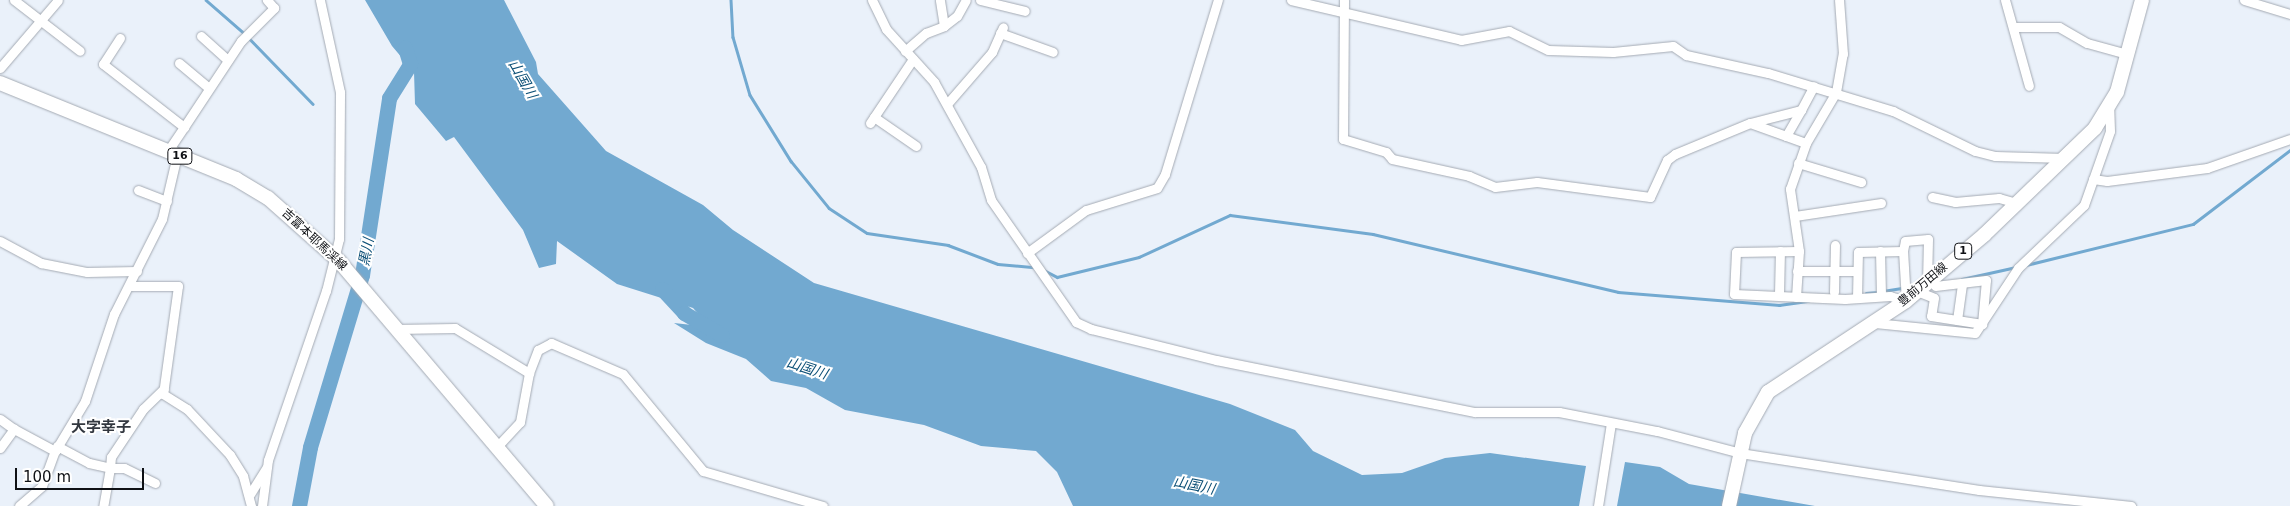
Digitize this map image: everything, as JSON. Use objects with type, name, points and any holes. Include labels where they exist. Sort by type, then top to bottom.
[{"type":"main road","name":"豊前万田線","points":[[1729,506],[1739,457],[1755,410],[1768,392],[1875,323],[1929,283],[2067,158],[2109,108],[2142,0]]},
{"type":"main road","name":"吉富本耶馬渓線","points":[[0,83],[173,153],[268,198],[337,259],[547,506]]},
{"type":"street","points":[[14,0],[40,23],[80,50]]},
{"type":"street","points":[[0,68],[58,0]]},
{"type":"street","points":[[19,506],[42,486],[56,449],[85,401],[97,356],[138,271],[167,201],[173,153],[184,127],[240,41],[274,8],[267,0]]},
{"type":"street","points":[[262,506],[266,468],[337,259],[342,188],[342,114],[320,0]]},
{"type":"street","points":[[872,0],[886,28],[913,59],[947,104],[981,167],[991,200],[1076,322],[1091,328],[1397,398],[1475,412],[1559,412],[1611,423],[1739,457],[1979,490],[2131,506]]},
{"type":"street","points":[[940,0],[944,26]]},
{"type":"street","points":[[905,51],[926,33],[944,26],[957,16],[966,0]]},
{"type":"street","points":[[980,0],[1025,10]]},
{"type":"street","points":[[1027,253],[1086,210],[1157,188],[1166,174],[1218,0]]},
{"type":"street","points":[[1291,0],[1342,10],[1460,40],[1509,31],[1548,50],[1613,52],[1673,46],[1686,55],[1836,92],[1920,122],[1975,151],[1994,156],[2067,158]]},
{"type":"street","points":[[1344,0],[1342,10],[1343,139],[1386,152],[1392,159],[1469,176],[1495,187],[1537,182],[1650,197],[1667,160],[1675,154],[1750,123],[1801,110]]},
{"type":"street","points":[[1796,297],[1799,251],[1796,216],[1790,189],[1806,143],[1836,92],[1844,54],[1839,0]]},
{"type":"street","points":[[2005,0],[2015,27],[2029,86]]},
{"type":"street","points":[[2244,0],[2290,14]]},
{"type":"street","points":[[2015,27],[2059,27],[2087,43],[2127,54]]},
{"type":"street","points":[[947,104],[992,52],[1002,30],[1053,52]]},
{"type":"street","points":[[201,36],[228,60]]},
{"type":"street","points":[[120,38],[103,64],[184,127]]},
{"type":"street","points":[[913,59],[872,120],[916,146]]},
{"type":"street","points":[[180,63],[209,88]]},
{"type":"street","points":[[1786,136],[1814,86]]},
{"type":"street","points":[[1875,323],[1975,334],[2018,268],[2044,238],[2080,210],[2110,131],[2109,108]]},
{"type":"street","points":[[1750,123],[1806,143]]},
{"type":"street","points":[[2093,179],[2207,168],[2290,139]]},
{"type":"street","points":[[1798,163],[1861,182]]},
{"type":"street","points":[[138,190],[167,201]]},
{"type":"street","points":[[1932,197],[1955,202],[1999,198],[2017,203]]},
{"type":"street","points":[[1796,216],[1881,203]]},
{"type":"street","points":[[1799,251],[1736,252],[1734,294],[1857,298],[1880,296],[1906,300],[1903,251],[1905,241],[1928,240],[1929,283],[1934,298],[1931,316],[1982,324]]},
{"type":"street","points":[[0,241],[41,263],[87,272],[138,271]]},
{"type":"street","points":[[1834,292],[1835,245]]},
{"type":"street","points":[[1779,294],[1780,251]]},
{"type":"street","points":[[1857,298],[1858,252],[1903,251]]},
{"type":"street","points":[[1880,252],[1880,296]]},
{"type":"street","points":[[1798,271],[1857,270]]},
{"type":"street","points":[[1929,283],[1962,283],[1986,280],[1982,324]]},
{"type":"street","points":[[1929,283],[1934,298]]},
{"type":"street","points":[[1956,320],[1962,283]]},
{"type":"street","points":[[130,286],[178,286],[164,394],[187,409],[230,455],[250,494],[251,506]]},
{"type":"street","points":[[396,329],[455,328],[529,373]]},
{"type":"street","points":[[497,447],[520,422],[529,373],[538,350],[551,343],[623,374],[703,471],[823,506]]},
{"type":"street","points":[[103,506],[117,443],[164,390]]},
{"type":"street","points":[[0,419],[14,429],[56,449],[110,468],[124,468],[155,483]]},
{"type":"street","points":[[1598,506],[1611,423]]},
{"type":"street","points":[[0,448],[14,429]]},
{"type":"street","points":[[250,494],[262,468],[266,468]]},
{"type":"water","points":[[365,0],[504,0],[536,62],[538,74],[606,151],[703,205],[733,230],[814,283],[1230,404],[1295,430],[1313,451],[1362,475],[1402,473],[1445,458],[1490,453],[1586,466],[1579,506],[1073,506],[1057,472],[1036,451],[981,446],[924,425],[845,410],[806,388],[771,381],[746,359],[706,343],[674,323],[710,327],[693,308],[617,284],[557,241],[556,264],[539,268],[523,230],[454,137],[446,141],[415,104],[414,72],[392,46]]},
{"type":"water","points":[[1625,462],[1660,467],[1689,484],[1815,506],[1617,506]]},
{"type":"waterway","points":[[206,0],[244,33]]},
{"type":"waterway","points":[[731,0],[733,37],[750,95],[791,161],[829,208],[867,233],[948,245],[998,264],[1034,267]]},
{"type":"waterway","points":[[248,37],[313,104]]},
{"type":"waterway","name":"黒川","points":[[299,506],[310,447],[362,275],[389,98],[410,64],[405,48]]},
{"type":"waterway","points":[[2026,265],[2193,224],[2290,150]]},
{"type":"waterway","points":[[1042,269],[1057,277],[1139,257],[1230,215],[1373,234],[1618,292],[1779,305],[1809,301]]},
{"type":"waterway","points":[[1962,279],[2016,267]]},
{"type":"waterway","points":[[1883,291],[1903,288]]},
{"type":"waterway","name":"山国川","points":[[662,289],[684,313],[722,335]]},
{"type":"waterway","points":[[1866,293],[1878,292]]},
{"type":"district","name":"大字幸子","points":[[101,428]]}]
